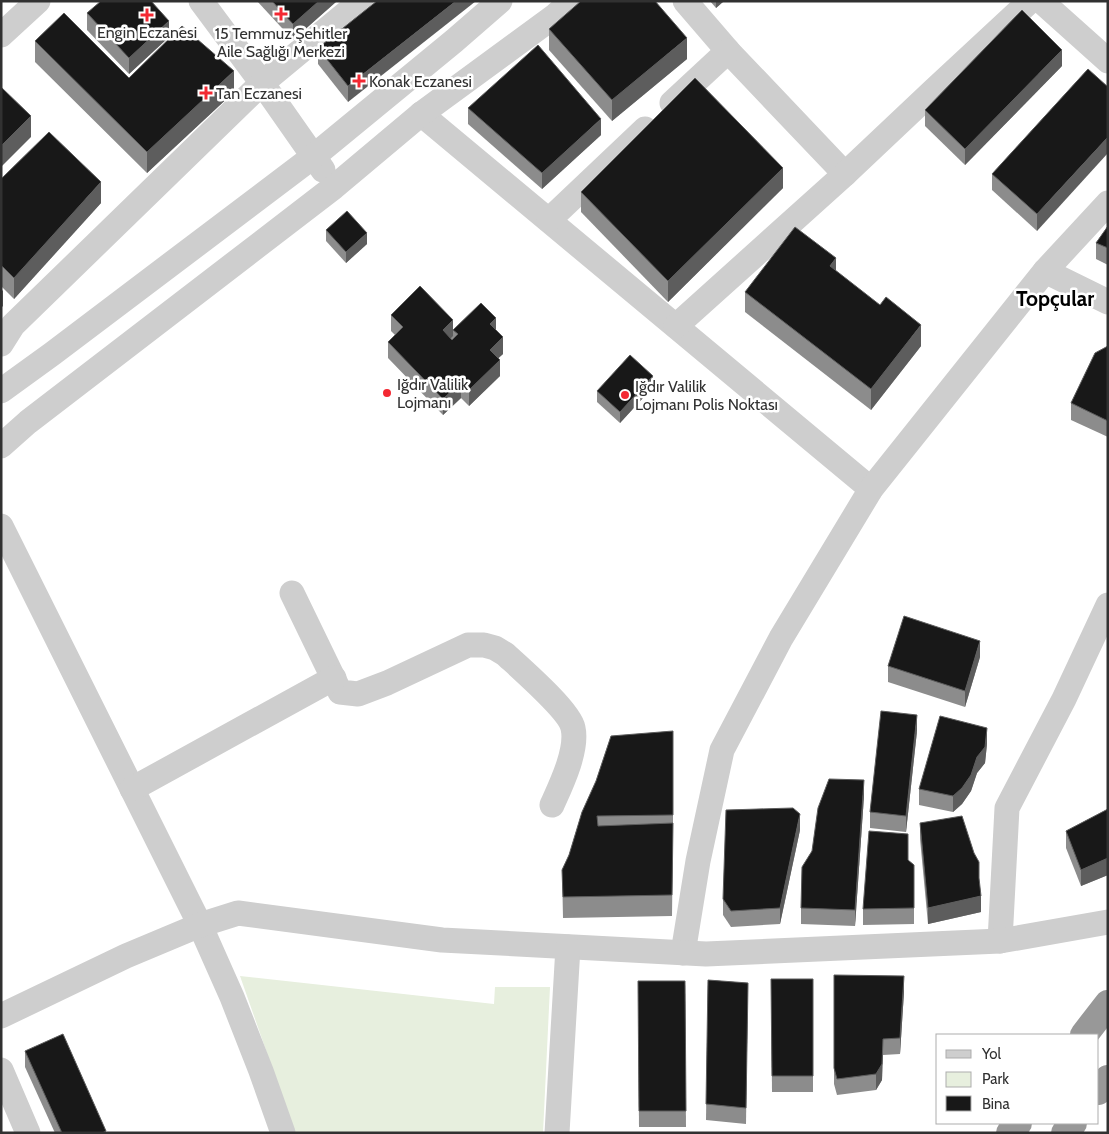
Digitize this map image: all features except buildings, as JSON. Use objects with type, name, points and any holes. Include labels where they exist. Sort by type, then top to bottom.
[{"type":"highway","points":[[1085,1034],[1108,1004]]},
{"type":"highway","points":[[1099,1090],[1108,1079]]},
{"type":"street","points":[[1,35],[38,1]]},
{"type":"street","points":[[201,1],[262,83],[334,187]]},
{"type":"street","points":[[1,344],[13,325],[262,83],[361,1]]},
{"type":"street","points":[[1,391],[314,156],[500,1]]},
{"type":"street","points":[[1,446],[28,422],[334,187],[421,114],[556,15],[571,1]]},
{"type":"street","points":[[685,1],[728,51],[845,174]]},
{"type":"street","points":[[676,326],[845,174],[1030,1]]},
{"type":"street","points":[[1041,1],[1108,60]]},
{"type":"street","points":[[549,220],[728,51]]},
{"type":"street","points":[[421,114],[871,489]]},
{"type":"street","points":[[683,953],[698,861],[722,750],[781,638],[871,489],[1045,271],[1108,203]]},
{"type":"street","points":[[1045,271],[1108,302]]},
{"type":"street","points":[[1,526],[200,924],[236,1006],[283,1133]]},
{"type":"street","points":[[292,593],[340,692],[358,694],[387,683],[468,646],[484,645],[496,648],[505,654],[561,708],[573,726],[574,744],[563,780],[552,805]]},
{"type":"street","points":[[1000,941],[1007,808],[1064,699],[1108,605]]},
{"type":"street","points":[[132,788],[334,678]]},
{"type":"street","points":[[1,1016],[126,956],[200,924],[238,913],[442,940],[706,954],[1000,941],[1108,922]]},
{"type":"street","points":[[557,1133],[568,947]]},
{"type":"street","points":[[1,1070],[28,1133]]},
{"type":"green space","points":[[240,976],[494,1004],[495,987],[550,987],[543,1133],[295,1133]]},
{"type":"place","name":"15 Temmuz Şehitler Aile Sağlığı Merkezi","points":[[281,14]]},
{"type":"place","name":"Engin Eczanesi","points":[[147,15]]},
{"type":"place","name":"Konak Eczanesi","points":[[359,81]]},
{"type":"place","name":"Tan Eczanesi","points":[[206,93]]},
{"type":"place","name":"Iğdır Valilik Lojmanı","points":[[387,393]]},
{"type":"place","name":"Iğdır Valilik Lojmanı Polis Noktası","points":[[625,395]]},
{"type":"district","name":"Topçular","points":[[1055,299]]}]
